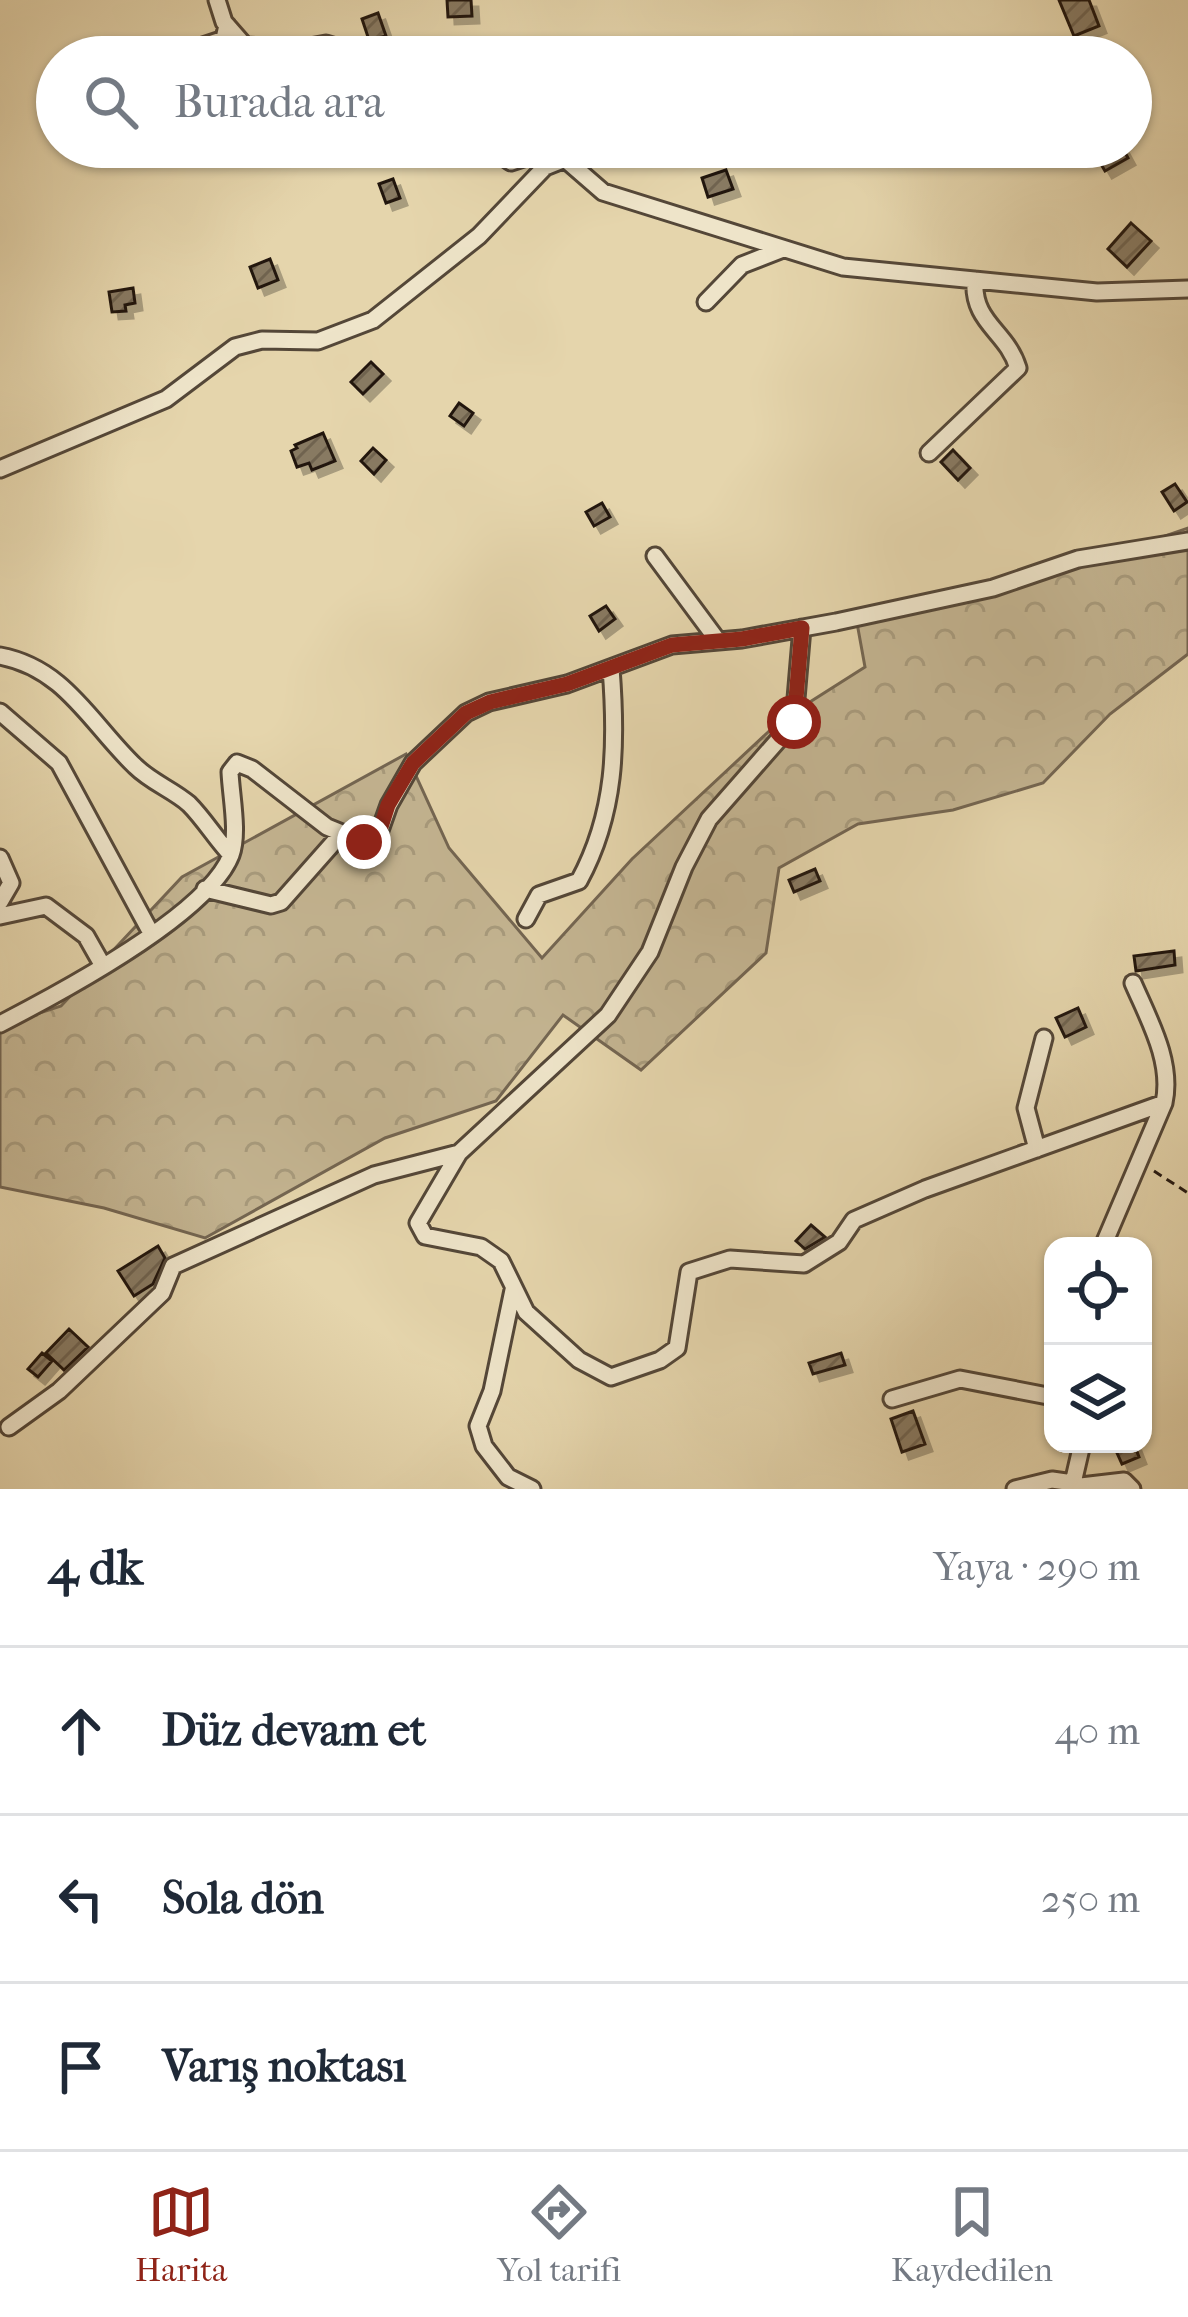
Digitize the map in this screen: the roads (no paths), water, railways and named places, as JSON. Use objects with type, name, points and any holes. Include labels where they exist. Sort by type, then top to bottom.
[{"type":"street","points":[[217,0],[236,36]]},
{"type":"street","points":[[225,36],[227,25]]},
{"type":"street","points":[[0,469],[166,399],[235,347],[262,340],[318,340],[373,320],[479,236],[544,168]]},
{"type":"street","points":[[578,168],[603,192],[862,271],[1097,292],[1188,289]]},
{"type":"street","points":[[706,302],[742,265],[783,250]]},
{"type":"street","points":[[929,453],[1018,368],[974,301],[975,280]]},
{"type":"street","points":[[0,1024],[103,966],[223,873],[231,855],[230,772],[237,763],[327,827],[364,842],[378,836],[388,805],[413,763],[466,713],[490,702],[567,684],[672,645],[802,628],[993,588],[1078,559],[1188,541]]},
{"type":"street","points":[[655,556],[718,641]]},
{"type":"street","points":[[802,628],[794,722],[710,818],[684,867],[650,952],[608,1015],[459,1153],[420,1215],[420,1230],[491,1253],[501,1261],[526,1312],[579,1360],[611,1377],[660,1360],[677,1348],[689,1272],[730,1259],[804,1264],[839,1241],[854,1220],[1164,1103]]},
{"type":"street","points":[[0,656],[20,659],[45,672],[73,694],[136,768],[188,803],[231,855]]},
{"type":"street","points":[[526,920],[539,895],[579,881],[603,834],[612,762],[611,668]]},
{"type":"street","points":[[0,712],[58,763],[151,933]]},
{"type":"street","points":[[205,889],[271,905],[281,902],[342,833]]},
{"type":"street","points":[[0,858],[11,883],[0,902]]},
{"type":"street","points":[[0,916],[46,906],[86,936],[103,966]]},
{"type":"street","points":[[1107,1237],[1168,1086],[1160,1047],[1133,983]]},
{"type":"street","points":[[1037,1149],[1026,1108],[1044,1038]]},
{"type":"street","points":[[9,1426],[59,1390],[162,1293],[173,1266],[374,1175],[459,1153]]},
{"type":"street","points":[[514,1287],[492,1390],[478,1426],[484,1446],[508,1477],[532,1489]]},
{"type":"street","points":[[892,1399],[960,1378],[1044,1395]]},
{"type":"street","points":[[1068,1485],[1079,1453]]},
{"type":"street","points":[[1015,1489],[1052,1480],[1081,1486],[1124,1480],[1132,1489]]}]
